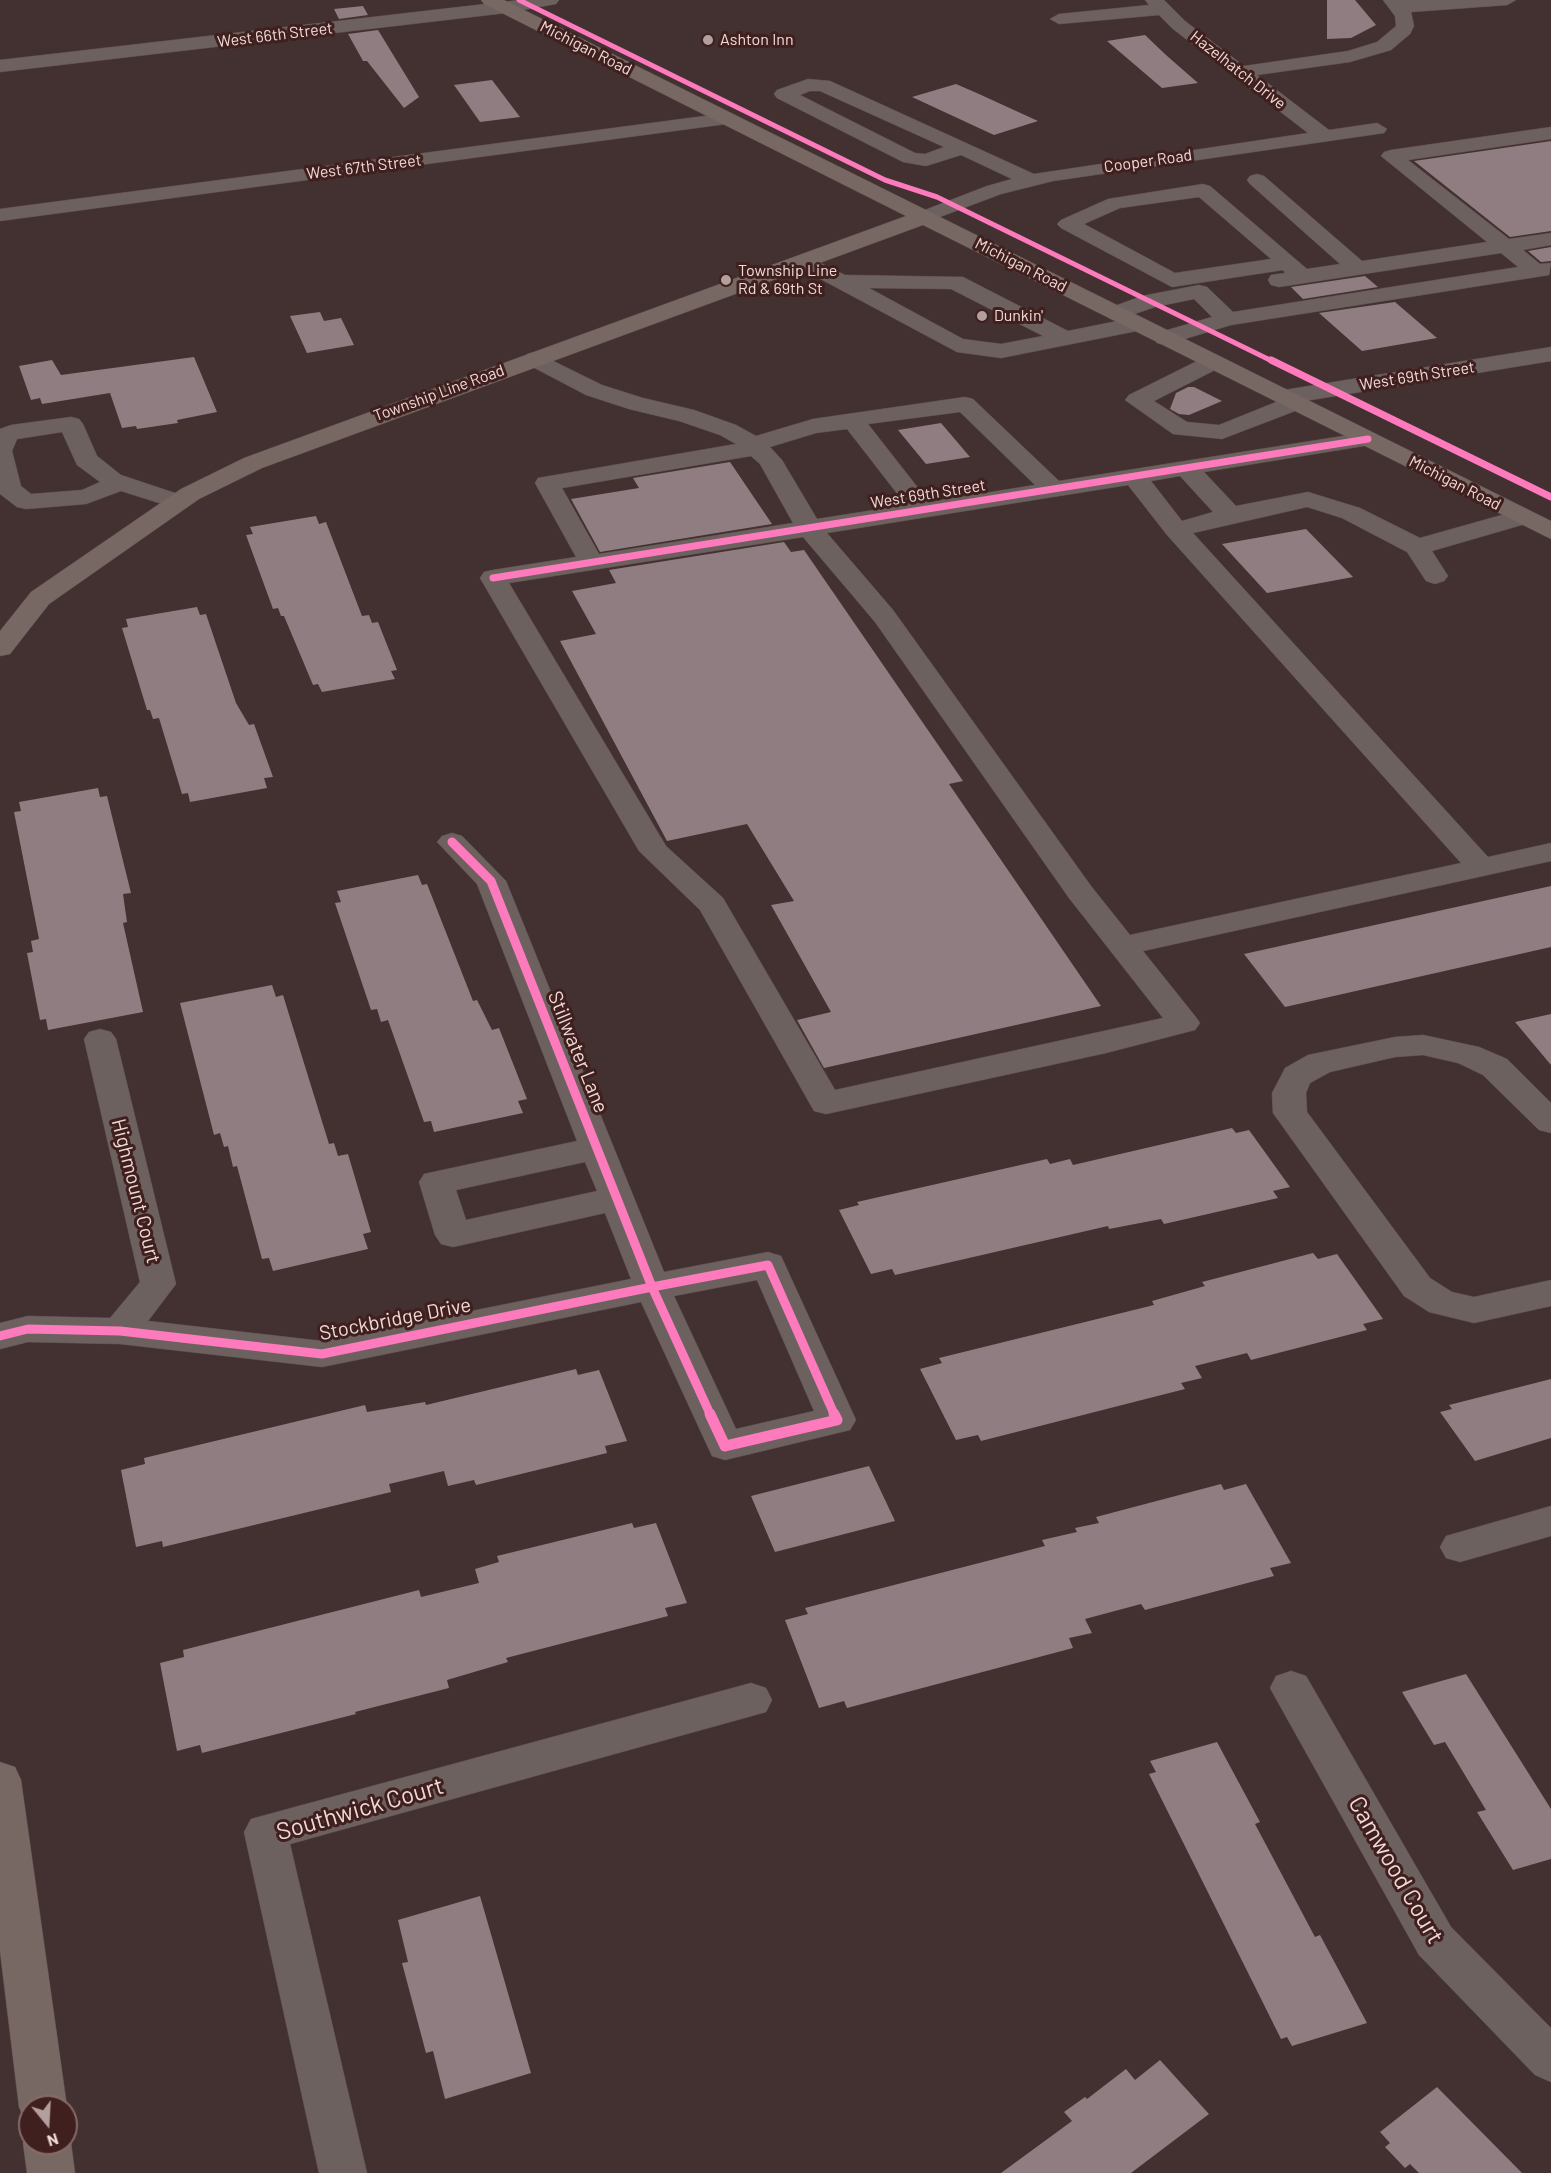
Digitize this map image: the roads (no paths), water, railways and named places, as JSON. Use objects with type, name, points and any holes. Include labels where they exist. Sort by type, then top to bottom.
[{"type":"main road","name":"Michigan Road","points":[[498,4],[1551,531]]},
{"type":"main road","name":"Township Line Road","points":[[0,648],[40,598],[178,502],[253,463],[924,217]]},
{"type":"main road","points":[[0,1780],[41,2095]]},
{"type":"main road","points":[[49,2155],[51,2173]]},
{"type":"street","name":"West 66th Street","points":[[0,66],[498,4],[550,0]]},
{"type":"street","points":[[1240,72],[1372,51],[1393,41],[1401,34],[1405,21],[1395,3],[1507,0]]},
{"type":"street","points":[[1059,19],[1158,5]]},
{"type":"street","name":"Hazelhatch Drive","points":[[1158,5],[1324,136]]},
{"type":"street","points":[[962,148],[926,159],[910,158],[784,94],[807,85],[823,85],[962,148],[1031,180]]},
{"type":"street","name":"West 67th Street","points":[[0,215],[727,119]]},
{"type":"street","name":"Cooper Road","points":[[924,217],[976,196],[1031,180],[1377,129]]},
{"type":"street","points":[[1543,270],[1505,246],[1391,156],[1551,133]]},
{"type":"street","points":[[1257,180],[1357,268]]},
{"type":"street","points":[[1295,270],[1203,190],[1115,203],[1068,224],[1172,280],[1295,270],[1357,268],[1551,239]]},
{"type":"street","points":[[806,262],[957,345],[1001,351],[1064,338],[1127,319],[1150,301],[1264,282],[1295,270]]},
{"type":"street","points":[[1166,338],[1228,319],[1543,270]]},
{"type":"street","points":[[841,281],[955,282],[1064,338]]},
{"type":"street","points":[[1199,292],[1228,319]]},
{"type":"street","name":"West 69th Street","points":[[1222,432],[1289,400],[1551,354]]},
{"type":"street","points":[[535,359],[594,390],[700,419],[728,430],[755,447],[775,467],[809,528],[884,616],[982,758],[1122,946],[1551,852]]},
{"type":"street","points":[[1214,362],[1137,400],[1181,429],[1222,432],[1264,456]]},
{"type":"street","points":[[591,562],[547,483],[755,447],[813,426],[853,421],[852,419],[965,404],[1053,489]]},
{"type":"street","points":[[853,421],[923,510]]},
{"type":"street","points":[[119,483],[86,497],[26,502],[9,489],[0,451],[6,436],[11,432],[71,424],[86,460],[119,483],[178,502]]},
{"type":"street","name":"West 69th Street","points":[[1122,946],[1184,1023],[1106,1043],[826,1103],[712,905],[654,851],[493,578],[1368,439]]},
{"type":"street","points":[[1186,468],[1230,515]]},
{"type":"street","points":[[1134,476],[1176,531],[1481,867]]},
{"type":"street","points":[[1176,531],[1230,515],[1308,499],[1351,513],[1417,547],[1436,576]]},
{"type":"street","points":[[1417,547],[1523,517]]},
{"type":"street","name":"Stillwater Lane","points":[[452,842],[491,882],[652,1287]]},
{"type":"street","name":"Highmount Court","points":[[100,1039],[158,1284],[120,1331]]},
{"type":"street","points":[[1548,1113],[1495,1067],[1467,1054],[1423,1045],[1395,1047],[1320,1063],[1297,1076],[1289,1093],[1290,1113],[1417,1287],[1442,1303],[1474,1310],[1551,1293]]},
{"type":"street","points":[[597,1148],[436,1182],[453,1235],[617,1199]]},
{"type":"street","name":"Stockbridge Drive","points":[[0,1336],[28,1329],[120,1331],[322,1354],[652,1287],[768,1265],[837,1420],[725,1446],[652,1287]]},
{"type":"street","points":[[1460,1547],[1551,1521]]},
{"type":"street","name":"Camwood Court","points":[[1291,1688],[1435,1941],[1551,2060]]},
{"type":"street","name":"Southwick Court","points":[[343,2173],[266,1832],[751,1700]]},
{"type":"place","name":"Ashton Inn","points":[[708,40]]},
{"type":"place","name":"Township Line Rd & 69th St","points":[[726,280]]},
{"type":"place","name":"Dunkin'","points":[[982,316]]}]
